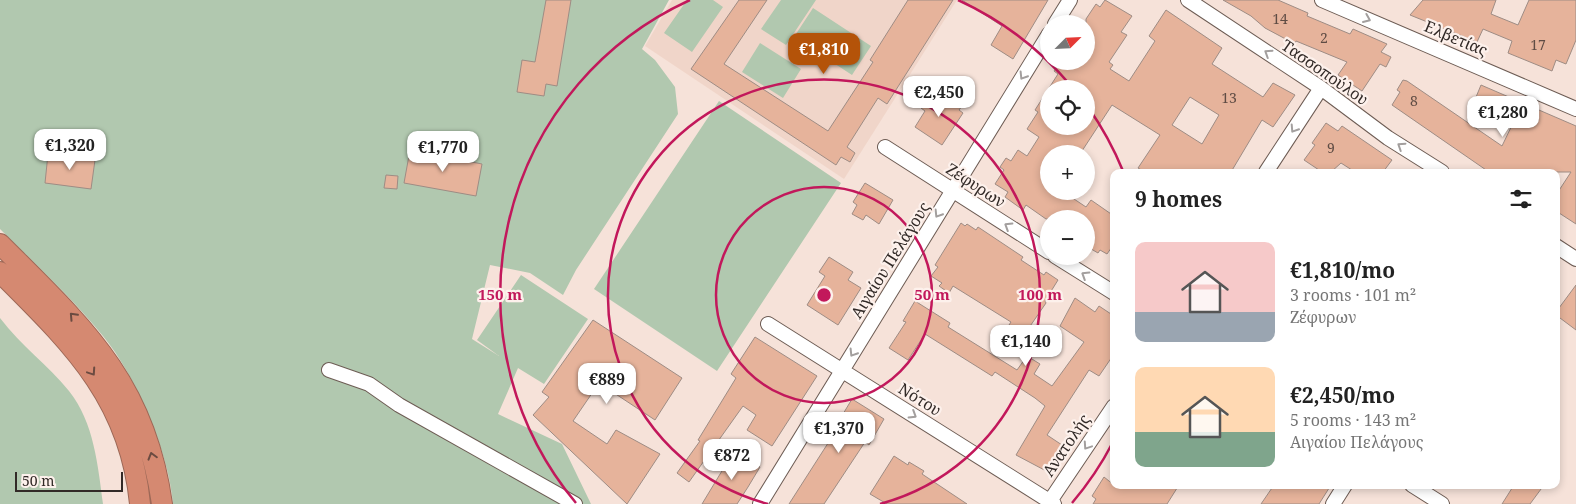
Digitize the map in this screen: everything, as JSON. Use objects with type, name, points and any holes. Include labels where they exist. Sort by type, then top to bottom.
[{"type":"highway","points":[[0,244],[87,332],[114,370],[145,434],[156,470],[162,504]]},
{"type":"highway","points":[[0,272],[70,343],[104,390],[129,447],[140,504]]},
{"type":"street","points":[[1061,15],[1070,0]]},
{"type":"street","name":"Τασσοπούλου","points":[[1188,0],[1321,88],[1388,138],[1437,169]]},
{"type":"street","name":"Ελβετίας","points":[[1322,0],[1575,104]]},
{"type":"street","name":"Αιγαίου Πελάγους","points":[[760,504],[1040,49]]},
{"type":"street","points":[[1268,169],[1321,88]]},
{"type":"street","name":"Ζέφυρων","points":[[884,147],[1040,246]]},
{"type":"street","points":[[1560,249],[1576,259]]},
{"type":"street","points":[[1069,265],[1110,290]]},
{"type":"street","name":"Νότου","points":[[768,324],[1051,503]]},
{"type":"street","points":[[329,370],[369,384],[398,405],[575,504]]},
{"type":"street","name":"Ανατολής","points":[[1051,503],[1110,412]]},
{"type":"street","points":[[1333,504],[1342,489]]},
{"type":"street","points":[[1418,489],[1442,504]]},
{"type":"shaded area","points":[[672,0],[957,0],[844,179],[645,46]]},
{"type":"green space","points":[[0,0],[669,0],[642,49],[655,60],[675,87],[678,114],[576,270],[563,295],[530,273],[490,265],[472,339],[499,356],[477,340],[521,275],[588,319],[544,384],[518,368],[498,414],[562,444],[591,504],[173,504],[165,462],[158,439],[139,393],[127,372],[103,336],[79,308],[0,229]]},
{"type":"green space","points":[[687,0],[713,0],[723,7],[692,52],[664,33]]},
{"type":"green space","points":[[781,0],[816,0],[786,45],[761,29]]},
{"type":"green space","points":[[813,8],[871,46],[852,75],[794,37]]},
{"type":"green space","points":[[760,43],[801,69],[783,98],[742,72]]},
{"type":"green space","points":[[719,101],[841,183],[717,371],[594,289]]},
{"type":"green space","points":[[0,318],[61,382],[77,403],[84,416],[94,445],[103,504],[0,504]]},
{"type":"building","points":[[546,0],[571,0],[557,86],[546,84],[544,96],[517,92],[522,60],[535,62]]},
{"type":"building","points":[[739,0],[767,0],[724,64],[828,131],[873,62],[870,60],[908,0],[953,0],[887,104],[878,98],[847,147],[855,153],[850,162],[841,157],[836,165],[691,69]]},
{"type":"building","points":[[962,0],[1048,0],[1013,59],[991,45],[1002,26]]},
{"type":"building","points":[[1105,0],[1132,16],[1121,32],[1127,35],[1109,62],[1113,65],[1110,69],[1129,81],[1155,41],[1149,36],[1166,10],[1222,48],[1212,64],[1263,97],[1273,83],[1295,95],[1273,127],[1262,120],[1233,169],[1140,169],[1138,168],[1160,135],[1112,105],[1095,131],[1095,80],[1054,80],[1058,74],[1055,70],[1095,70],[1095,15],[1089,15],[1096,4],[1100,7]],"holes":[[[1190,97],[1219,115],[1202,144],[1172,125]]]},
{"type":"building","points":[[1223,0],[1278,0],[1308,13],[1307,16],[1350,34],[1353,29],[1387,44],[1381,52],[1391,57],[1386,67],[1380,64],[1362,91],[1338,75],[1347,62],[1296,41],[1295,44],[1265,28],[1251,16]]},
{"type":"building","points":[[1423,0],[1496,0],[1491,14],[1518,25],[1529,0],[1576,0],[1576,40],[1566,64],[1556,60],[1552,71],[1508,53],[1512,41],[1483,29],[1477,42],[1410,15]]},
{"type":"building","points":[[1403,80],[1407,81],[1502,146],[1515,119],[1474,102],[1481,85],[1576,126],[1576,224],[1560,214],[1560,189],[1571,172],[1560,172],[1560,169],[1485,169],[1392,105],[1400,92],[1397,90]]},
{"type":"building","points":[[943,94],[962,106],[959,110],[963,113],[942,145],[915,127],[925,111],[921,108],[927,98],[936,104]]},
{"type":"building","points":[[1040,102],[1040,135],[1092,135],[1086,145],[1040,145],[1040,200],[1076,200],[1086,207],[1091,200],[1110,213],[1110,250],[1107,254],[1100,250],[1098,253],[1095,251],[1095,210],[1040,210],[1040,215],[1026,205],[1023,210],[1005,197],[1008,192],[995,184],[1004,170],[1000,167],[1006,158],[1011,161],[1018,150],[1027,156],[1039,137],[1027,129],[1038,112],[1035,110]]},
{"type":"building","points":[[1326,123],[1338,131],[1342,126],[1392,160],[1385,169],[1350,169],[1341,163],[1334,169],[1318,169],[1304,160],[1315,145],[1312,143]]},
{"type":"building","points":[[410,150],[482,164],[476,196],[404,183]]},
{"type":"building","points":[[48,154],[95,160],[91,189],[45,183]]},
{"type":"building","points":[[386,175],[398,176],[397,189],[384,188]]},
{"type":"building","points":[[865,183],[893,200],[879,224],[866,215],[863,220],[852,214],[857,205],[853,202]]},
{"type":"building","points":[[961,223],[965,226],[967,224],[976,230],[978,227],[1023,257],[1021,260],[1044,275],[1046,272],[1058,280],[1045,301],[1046,303],[1024,335],[1009,325],[1011,322],[953,286],[949,293],[939,286],[942,283],[931,276],[938,267],[935,265]]},
{"type":"building","points":[[829,257],[853,272],[848,280],[861,288],[838,325],[807,305],[825,276],[819,272]]},
{"type":"building","points":[[1576,285],[1576,330],[1560,318],[1560,307]]},
{"type":"building","points":[[1075,298],[1095,312],[1099,306],[1110,313],[1110,360],[1099,376],[1089,370],[1047,435],[1065,447],[1050,473],[1016,455],[1045,406],[1035,398],[995,372],[992,376],[925,334],[908,360],[889,348],[906,322],[903,321],[915,301],[950,323],[948,327],[1017,370],[1027,356],[1040,364],[1034,374],[1052,386],[1084,342],[1060,326]]},
{"type":"building","points":[[593,320],[682,378],[655,420],[599,383],[573,421],[607,444],[616,430],[660,454],[627,504],[533,415],[549,397],[542,392]]},
{"type":"building","points":[[755,337],[817,376],[772,446],[747,430],[756,415],[743,406],[689,482],[677,473],[700,441],[698,440],[736,378],[731,374]]},
{"type":"building","points":[[852,399],[884,419],[869,445],[865,442],[824,504],[789,504],[839,426],[837,424]]},
{"type":"building","points":[[734,451],[760,467],[748,487],[737,504],[702,504]]},
{"type":"building","points":[[894,456],[908,465],[909,462],[924,471],[922,474],[967,504],[887,504],[870,494]]},
{"type":"building","points":[[1104,477],[1110,482],[1110,489],[1176,489],[1167,504],[1093,504],[1096,499],[1092,496]]},
{"type":"building","points":[[1271,489],[1328,489],[1319,504],[1261,504]]},
{"type":"building","points":[[1511,489],[1541,489],[1530,504],[1502,504]]}]
